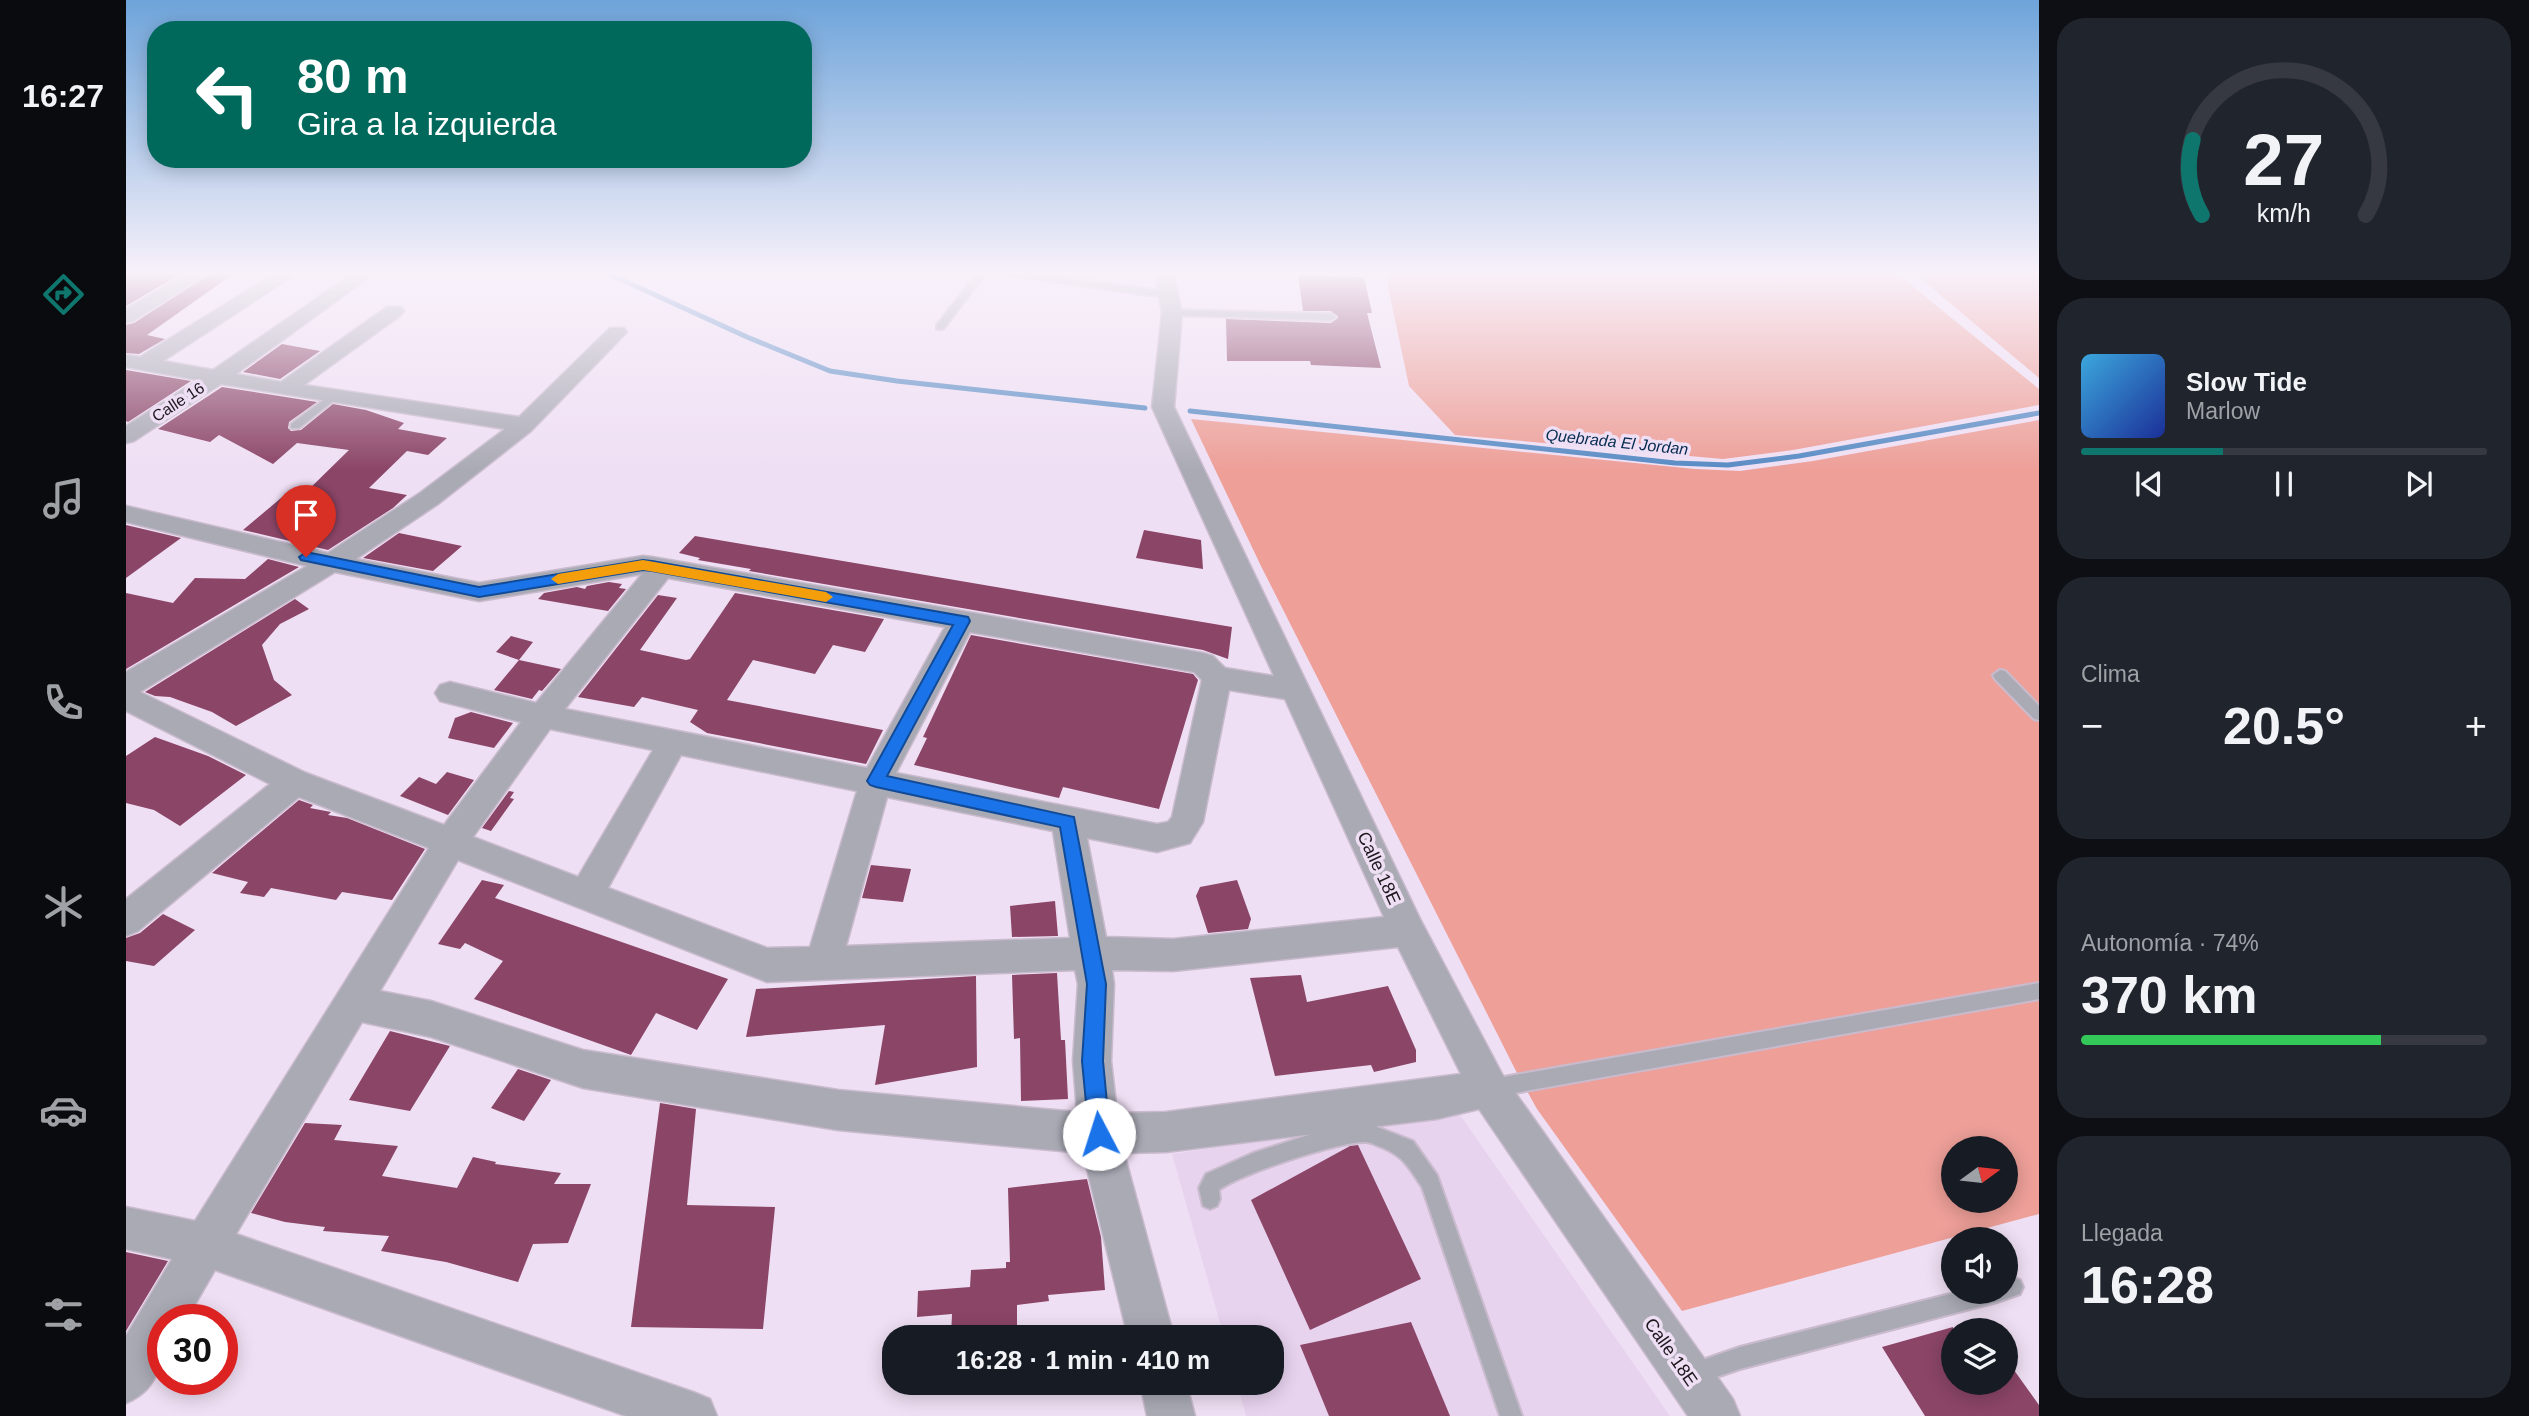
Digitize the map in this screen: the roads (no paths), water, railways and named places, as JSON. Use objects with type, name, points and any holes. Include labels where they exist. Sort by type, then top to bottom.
[{"type":"street","points":[[135,363],[177,338]]},
{"type":"street","name":"Calle 16","points":[[126,436],[273,338]]},
{"type":"street","points":[[285,389],[356,338]]},
{"type":"street","points":[[126,686],[332,563],[430,498],[524,425],[611,338]]},
{"type":"street","name":"Calle 18E","points":[[1166,338],[1163,407],[1408,930],[1488,1088],[1716,1416]]},
{"type":"street","points":[[135,363],[524,425]]},
{"type":"street","points":[[126,514],[332,563],[479,592],[643,565],[1203,663],[1217,677],[1296,690]]},
{"type":"street","points":[[126,1380],[450,843],[543,716],[661,568]]},
{"type":"street","points":[[823,962],[876,781],[962,621]]},
{"type":"street","points":[[450,693],[543,716],[1157,838],[1178,833],[1187,822],[1217,677]]},
{"type":"street","points":[[126,698],[295,782],[767,965],[1092,953],[1173,956],[1408,930]]},
{"type":"street","points":[[586,895],[674,741]]},
{"type":"street","points":[[126,920],[295,782]]},
{"type":"street","points":[[1068,822],[1096,984],[1092,1061],[1099,1134],[1148,1325]]},
{"type":"street","points":[[355,1003],[430,1019],[583,1069],[838,1110],[1099,1134],[1166,1132],[1437,1099],[1488,1088]]},
{"type":"street","points":[[126,1227],[205,1245],[629,1406],[692,1416]]},
{"type":"street","points":[[1166,1395],[1171,1416]]},
{"type":"lane","points":[[295,426],[333,396]]},
{"type":"lane","points":[[2000,675],[2039,715]]},
{"type":"lane","points":[[1488,1088],[2039,991]]},
{"type":"lane","points":[[1210,1199],[1209,1188],[1213,1181],[1330,1138],[1367,1132],[1406,1148],[1430,1182],[1511,1416]]},
{"type":"lane","points":[[1688,1376],[1754,1355],[1948,1304]]},
{"type":"waterway","name":"Quebrada El Jordan","points":[[750,338],[830,371],[897,381],[1145,408]]},
{"type":"waterway","name":"Quebrada El Jordan","points":[[1190,411],[1675,463],[1728,465],[1799,456],[2039,413]]}]
